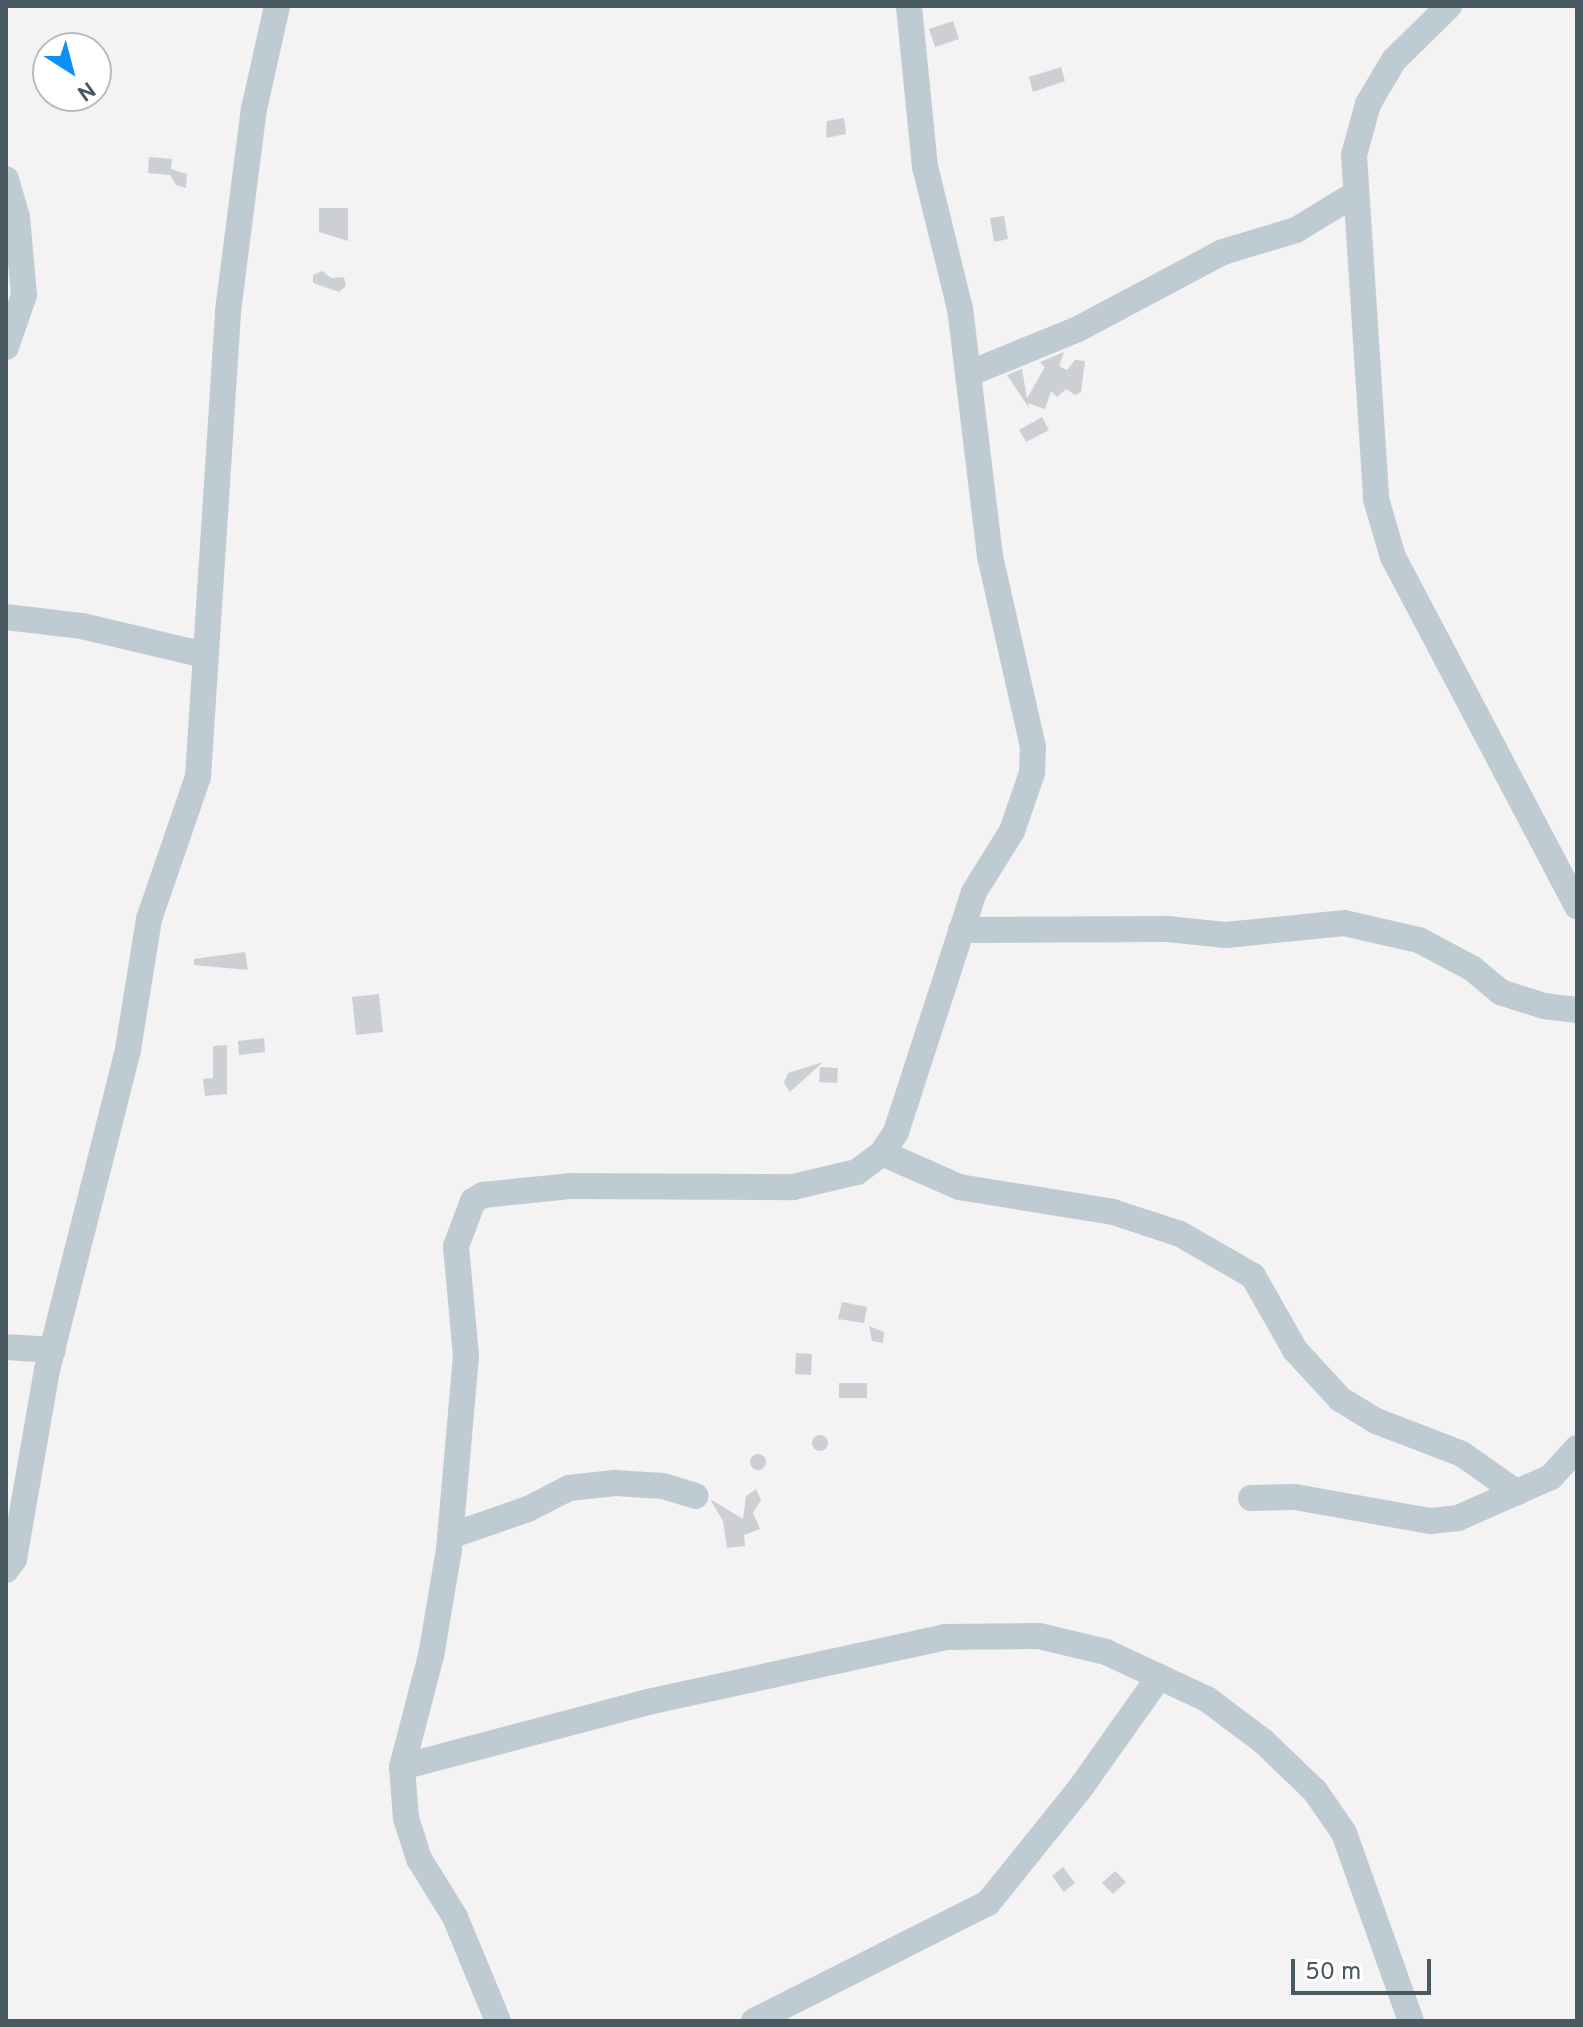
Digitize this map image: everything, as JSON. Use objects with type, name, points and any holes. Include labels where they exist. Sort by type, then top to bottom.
[{"type":"street","points":[[6,1570],[14,1559],[53,1350],[128,1049],[149,919],[198,777],[228,311],[247,197],[254,109],[277,6]]},
{"type":"street","points":[[498,2021],[455,1917],[419,1859],[406,1818],[402,1767],[431,1656],[450,1536],[466,1356],[456,1246],[473,1201],[483,1195],[570,1186],[793,1187],[857,1172],[882,1153],[909,1102],[974,892],[1012,831],[1032,773],[1033,747],[990,556],[960,309],[925,167],[909,6]]},
{"type":"street","points":[[1449,6],[1394,60],[1368,104],[1354,155],[1372,374],[1369,436],[1376,499],[1393,557],[1577,906]]},
{"type":"street","points":[[6,179],[17,217],[24,295],[6,347]]},
{"type":"street","points":[[968,374],[1078,329],[1223,252],[1296,230],[1355,194]]},
{"type":"street","points":[[6,617],[82,626],[205,655]]},
{"type":"street","points":[[961,930],[1167,929],[1226,935],[1344,923],[1419,940],[1473,969],[1500,992],[1577,1010]]},
{"type":"street","points":[[882,1153],[959,1187],[1113,1212],[1180,1234],[1253,1276],[1295,1350],[1316,1379],[1340,1399],[1376,1421],[1462,1454],[1517,1493]]},
{"type":"street","points":[[6,1347],[53,1350]]},
{"type":"street","points":[[1251,1498],[1295,1497],[1430,1521],[1458,1518],[1551,1477],[1577,1448]]},
{"type":"street","points":[[450,1536],[528,1509],[569,1488],[615,1483],[663,1486],[695,1496]]},
{"type":"street","points":[[402,1767],[816,1661],[945,1637],[1039,1636],[1106,1652],[1207,1699],[1263,1741],[1315,1791],[1344,1833],[1411,2021]]},
{"type":"street","points":[[754,2021],[988,1903],[1079,1790],[1159,1677]]},
{"type":"building","points":[[953,21],[959,39],[935,47],[929,29]]},
{"type":"building","points":[[1061,67],[1065,81],[1033,92],[1029,77]]},
{"type":"building","points":[[844,118],[846,134],[826,138],[827,121]]},
{"type":"building","points":[[149,157],[172,159],[171,169],[187,174],[186,188],[176,185],[170,175],[148,173]]},
{"type":"building","points":[[319,208],[348,208],[348,241],[319,232]]},
{"type":"building","points":[[1004,216],[1008,239],[994,242],[990,218]]},
{"type":"building","points":[[322,271],[331,278],[344,277],[346,286],[339,292],[313,283],[313,275]]},
{"type":"building","points":[[1064,352],[1059,366],[1067,370],[1075,360],[1085,361],[1081,392],[1075,395],[1066,389],[1057,397],[1051,391],[1045,409],[1028,403],[1029,408],[1007,375],[1022,369],[1027,398],[1045,367],[1040,362]]},
{"type":"building","points":[[1042,417],[1049,430],[1026,442],[1019,430]]},
{"type":"building","points":[[245,952],[248,970],[194,965],[194,959]]},
{"type":"building","points":[[379,994],[383,1032],[356,1035],[352,997]]},
{"type":"building","points":[[264,1038],[265,1052],[239,1055],[238,1041]]},
{"type":"building","points":[[227,1045],[227,1094],[205,1096],[203,1079],[213,1078],[213,1046]]},
{"type":"building","points":[[823,1062],[790,1092],[784,1083],[788,1073]]},
{"type":"building","points":[[820,1067],[838,1068],[837,1083],[819,1082]]},
{"type":"building","points":[[842,1302],[867,1307],[864,1323],[838,1319]]},
{"type":"building","points":[[869,1326],[884,1332],[883,1343],[872,1341]]},
{"type":"building","points":[[796,1353],[812,1354],[811,1375],[795,1374]]},
{"type":"building","points":[[839,1383],[867,1383],[867,1398],[839,1398]]},
{"type":"building","points":[[817,1435],[823,1435],[828,1443],[826,1449],[817,1451],[812,1446],[812,1440]]},
{"type":"building","points":[[755,1454],[761,1454],[766,1462],[764,1468],[755,1470],[750,1465],[750,1459]]},
{"type":"building","points":[[756,1489],[761,1500],[753,1513],[760,1529],[744,1535],[745,1546],[727,1548],[723,1521],[710,1499],[743,1519],[746,1496]]},
{"type":"building","points":[[1063,1867],[1075,1883],[1064,1892],[1052,1876]]},
{"type":"building","points":[[1115,1871],[1126,1882],[1113,1894],[1102,1883]]}]
